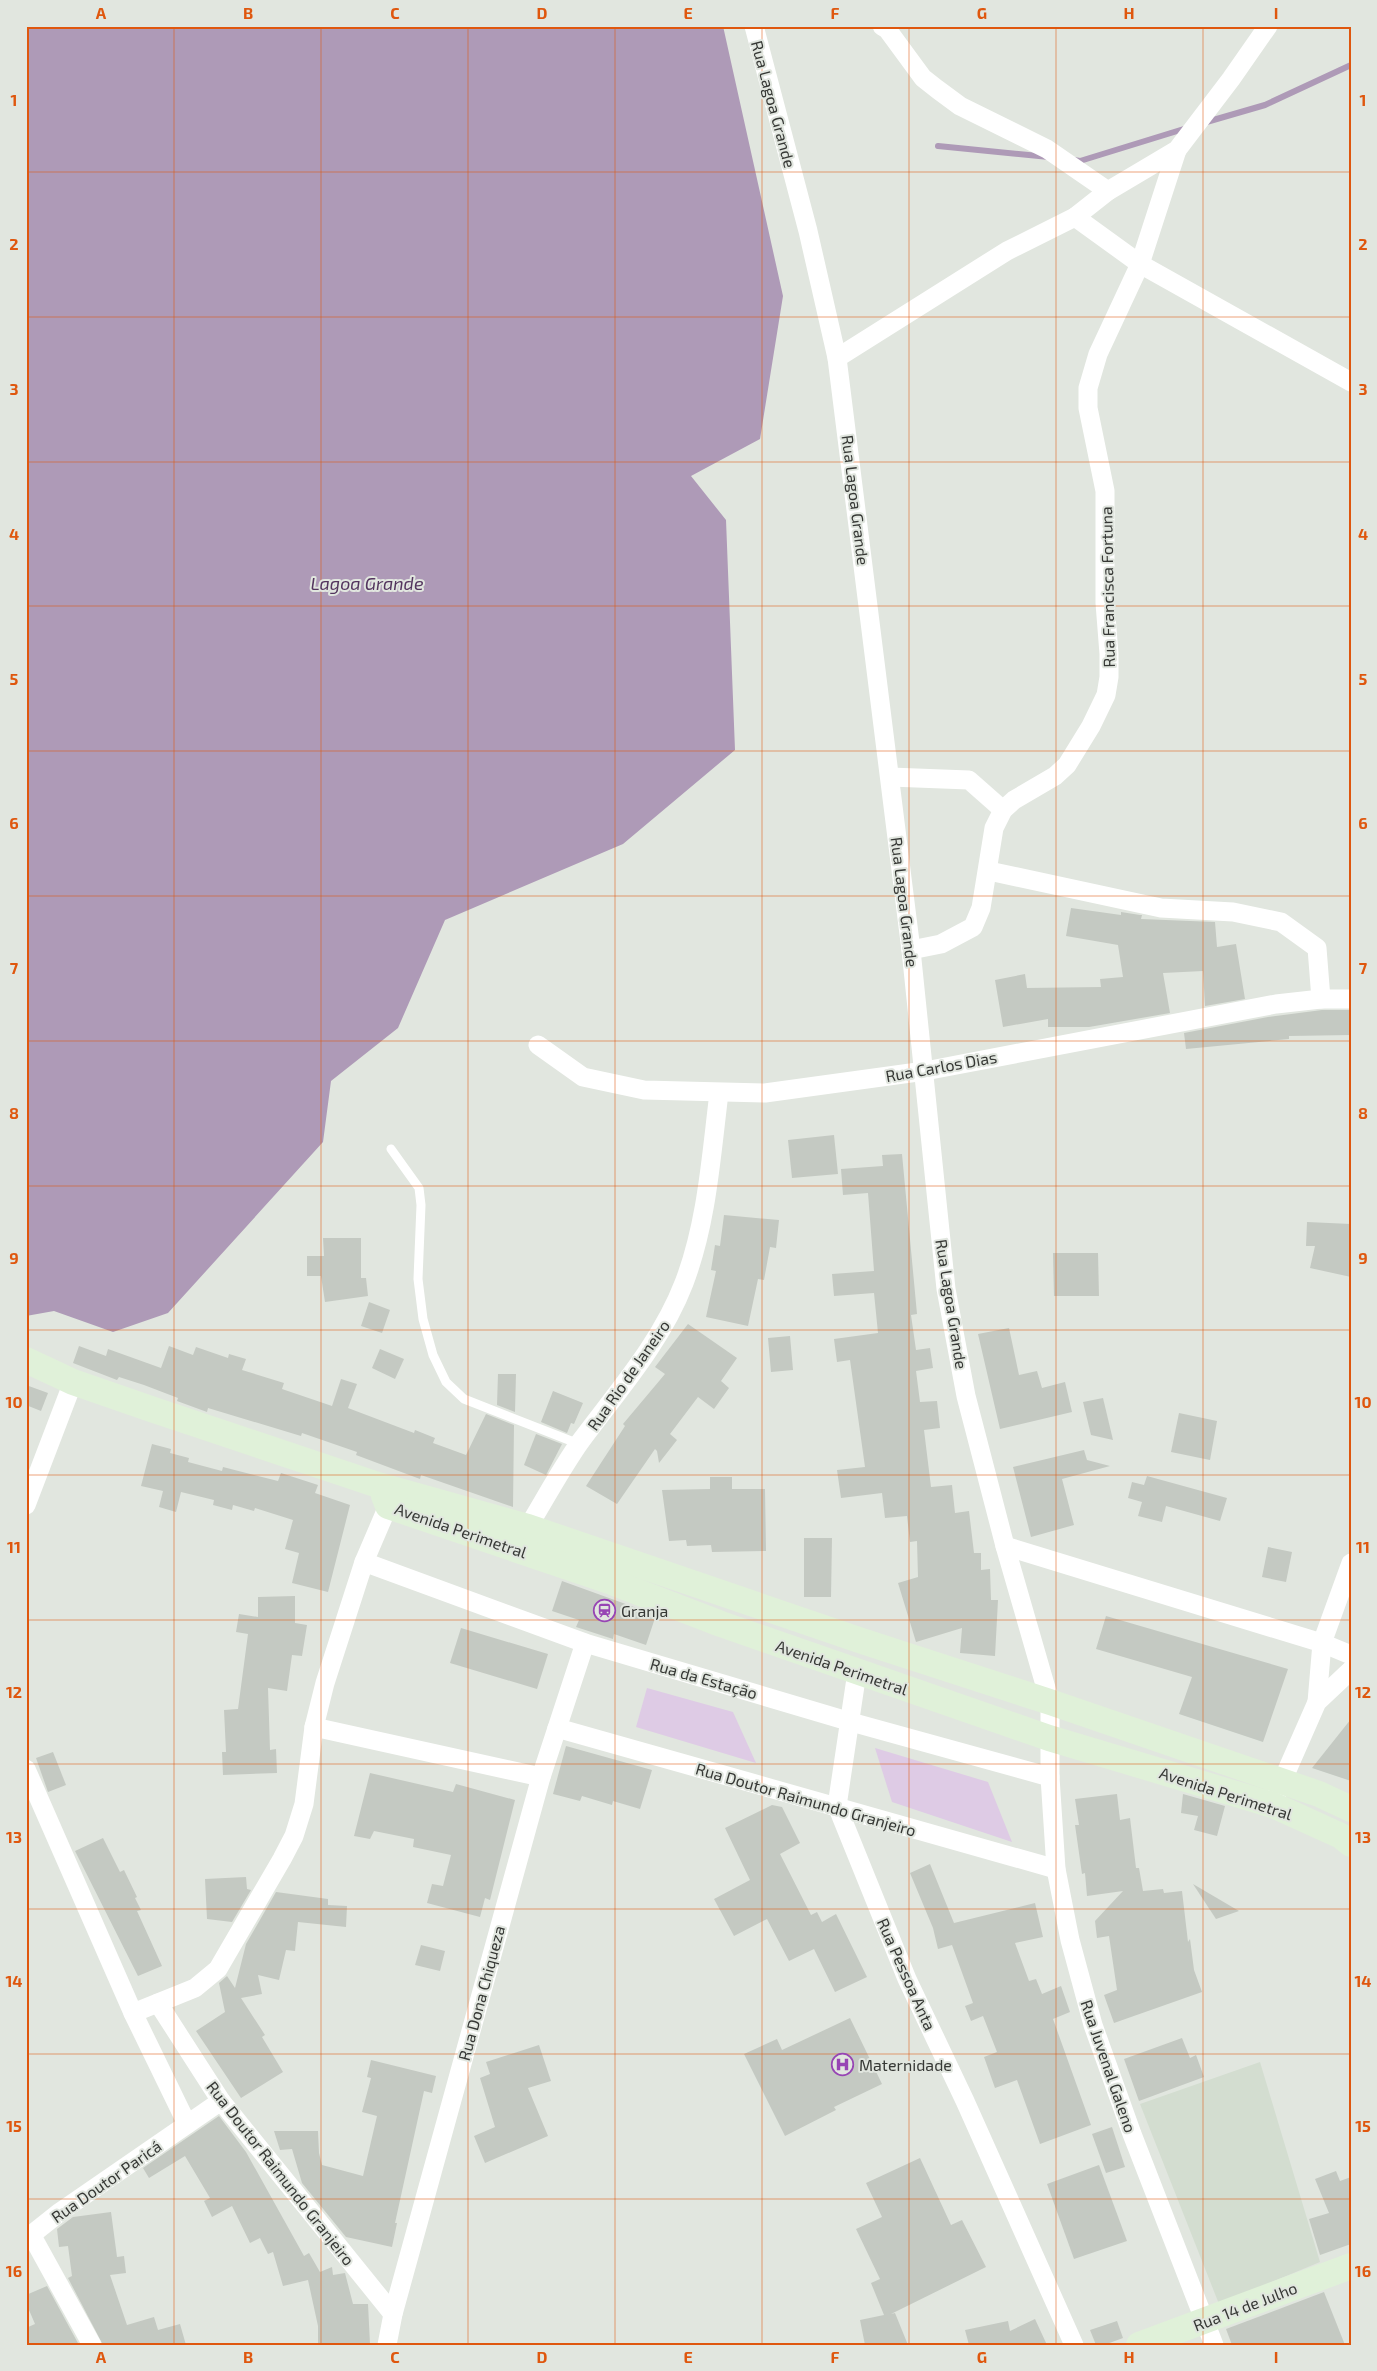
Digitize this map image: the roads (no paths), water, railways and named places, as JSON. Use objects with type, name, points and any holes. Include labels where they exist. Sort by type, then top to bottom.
[{"type":"street","name":"Rua Lagoa Grande","points":[[754,26],[808,231],[838,358],[925,1070],[946,1289],[966,1396],[1005,1546],[1050,1702],[1050,1776]]},
{"type":"street","points":[[882,26],[892,36],[923,78],[960,106],[1047,149],[1108,191]]},
{"type":"street","points":[[838,358],[1007,251],[1074,217],[1108,191],[1177,150],[1231,79],[1268,26]]},
{"type":"street","name":"Rua Francisca Fortuna","points":[[911,950],[941,944],[973,927],[982,908],[994,828],[1003,810],[1014,800],[1055,776],[1067,765],[1091,726],[1106,695],[1109,677],[1109,654],[1105,603],[1105,491],[1088,408],[1088,388],[1098,354],[1140,264],[1177,150]]},
{"type":"street","points":[[1074,217],[1140,264],[1351,382]]},
{"type":"street","points":[[890,777],[969,780],[1003,810]]},
{"type":"street","points":[[989,870],[1161,908],[1233,912],[1281,922],[1317,948],[1321,999]]},
{"type":"street","name":"Rua Carlos Dias","points":[[538,1045],[583,1077],[644,1090],[765,1093],[925,1070],[1276,1004],[1321,999],[1351,999]]},
{"type":"street","name":"Rua Rio de Janeiro","points":[[528,1526],[579,1444],[665,1325],[684,1284],[699,1239],[719,1093]]},
{"type":"street","points":[[26,1360],[73,1382],[383,1495],[314,1726],[304,1804],[294,1836],[218,1969],[195,1988],[134,2013]]},
{"type":"street","points":[[26,1505],[73,1382]]},
{"type":"street","name":"Avenida Perimetral","points":[[383,1495],[528,1526],[721,1624],[1049,1738],[1276,1793],[1319,1794],[1351,1809]]},
{"type":"street","name":"Avenida Perimetral","points":[[383,1495],[616,1570],[862,1642],[1050,1702],[1276,1793],[1351,1844]]},
{"type":"street","points":[[1005,1546],[1322,1643],[1351,1655]]},
{"type":"street","name":"Rua da Estação","points":[[364,1562],[585,1643],[851,1722],[1050,1776]]},
{"type":"street","points":[[1276,1793],[1316,1702],[1322,1643],[1351,1563]]},
{"type":"street","name":"Rua Dona Chiqueza","points":[[387,2345],[393,2314],[541,1777],[585,1643]]},
{"type":"street","points":[[1316,1702],[1351,1670]]},
{"type":"street","points":[[838,1806],[857,1672]]},
{"type":"street","points":[[314,1726],[541,1777]]},
{"type":"street","name":"Rua Doutor Raimundo Granjeiro","points":[[557,1728],[1056,1869]]},
{"type":"street","points":[[26,1769],[134,2013],[187,2124]]},
{"type":"street","name":"Rua Juvenal Galeno","points":[[1050,1776],[1056,1869],[1070,1940],[1093,2025],[1209,2333]]},
{"type":"street","name":"Rua Pessoa Anta","points":[[838,1806],[907,1979],[965,2101],[1074,2345]]},
{"type":"street","name":"Rua Doutor Raimundo Granjeiro","points":[[158,2003],[221,2101],[393,2314]]},
{"type":"street","name":"Rua Doutor Paricá","points":[[29,2237],[60,2212],[221,2101]]},
{"type":"street","points":[[29,2237],[92,2345]]},
{"type":"street","name":"Rua 14 de Julho","points":[[1139,2345],[1209,2333],[1351,2266]]},
{"type":"lane","points":[[391,1149],[419,1188],[421,1205],[418,1279],[423,1320],[433,1355],[446,1382],[464,1399],[579,1444]]},
{"type":"water","name":"Lagoa Grande","points":[[26,26],[723,26],[783,296],[760,439],[691,476],[726,520],[735,750],[623,844],[445,920],[398,1028],[331,1081],[323,1142],[168,1313],[113,1332],[54,1311],[26,1316]]},
{"type":"waterway","points":[[1203,123],[1265,105],[1351,65]]},
{"type":"waterway","points":[[1074,160],[1080,161],[1187,128]]},
{"type":"waterway","points":[[938,146],[1049,157]]},
{"type":"place","name":"Granja","points":[[605,1610]]},
{"type":"place","name":"Maternidade","points":[[843,2064]]}]
